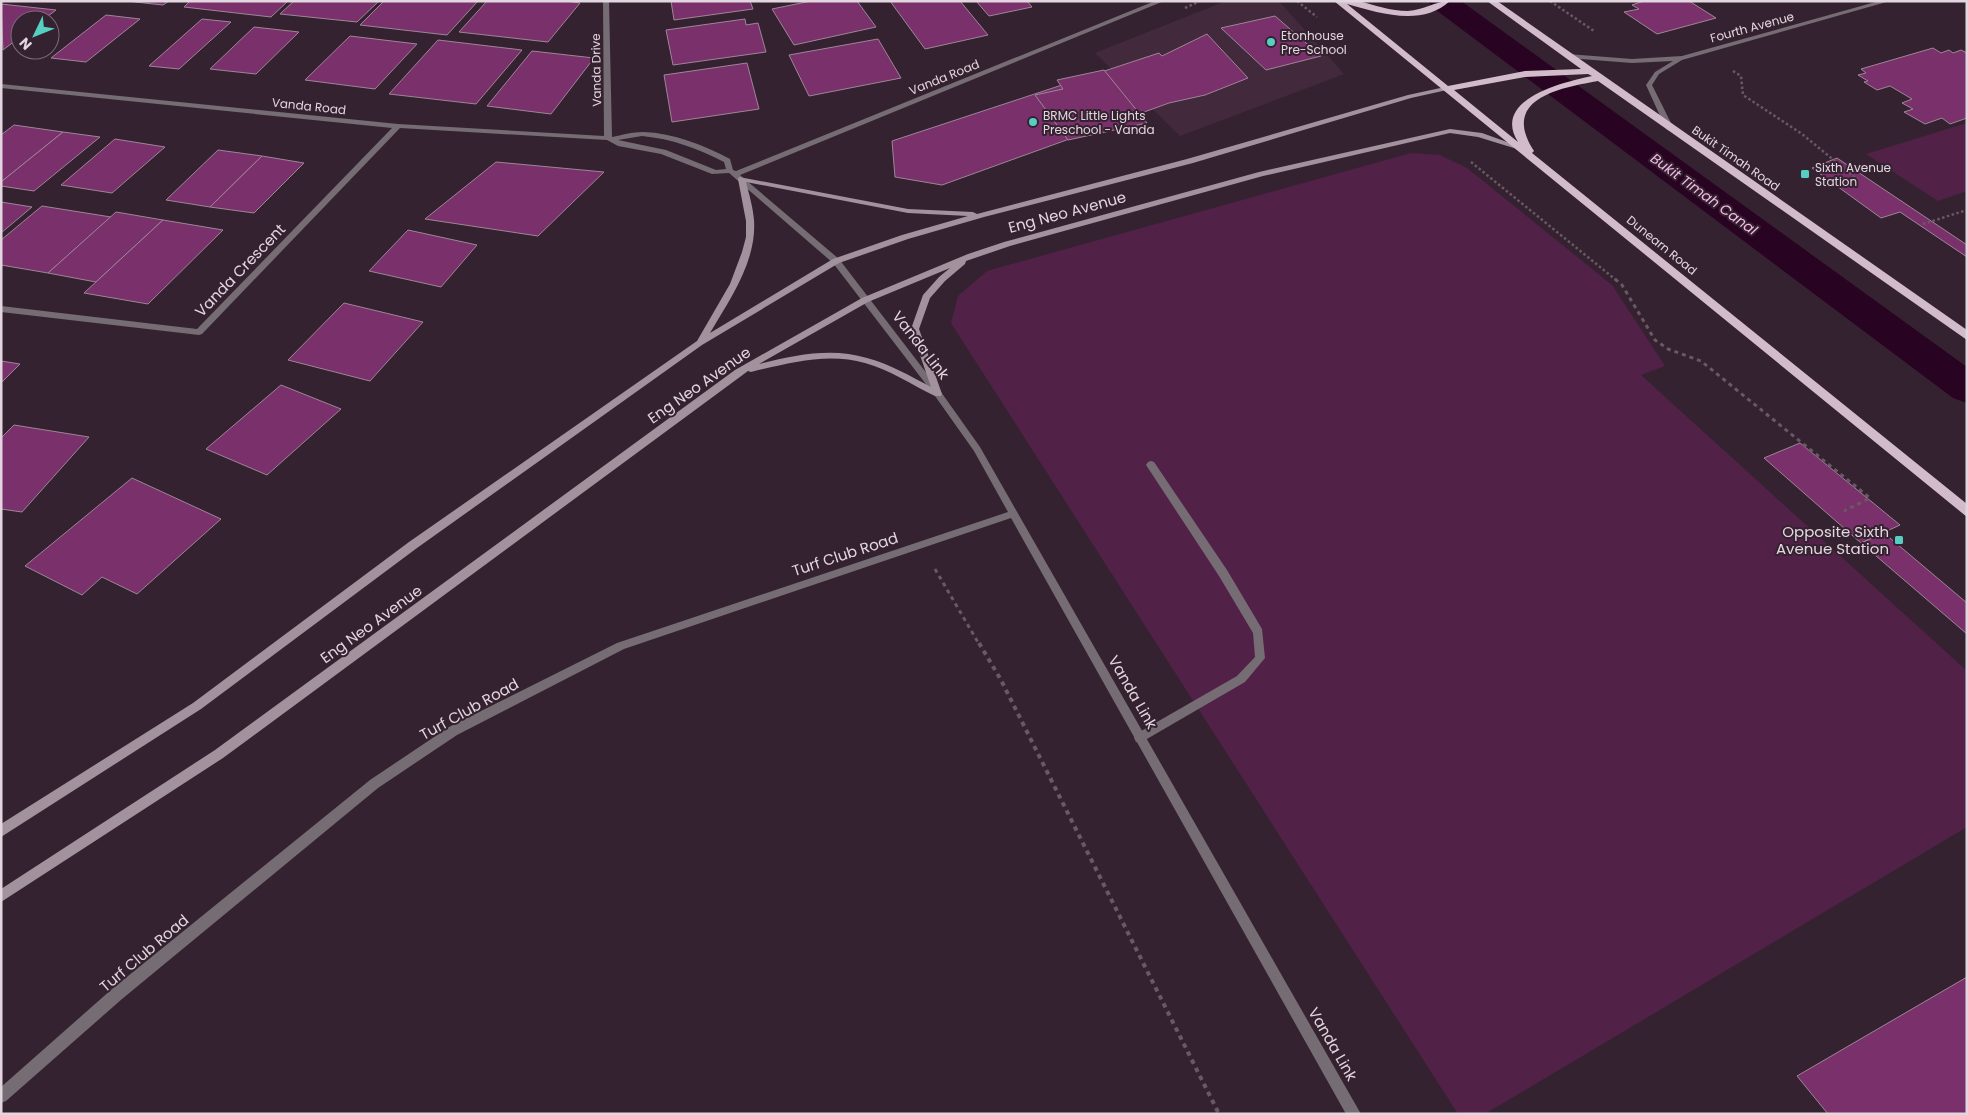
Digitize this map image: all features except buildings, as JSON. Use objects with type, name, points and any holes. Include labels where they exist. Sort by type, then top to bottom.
[{"type":"highway","name":"Dunearn Road","points":[[1338,1],[1967,512]]},
{"type":"highway","points":[[1347,1],[1387,13],[1415,13],[1438,6],[1446,1]]},
{"type":"highway","name":"Bukit Timah Road","points":[[1491,1],[1670,129],[1967,336]]},
{"type":"highway","points":[[1445,89],[1525,74],[1590,72]]},
{"type":"highway","points":[[1533,158],[1519,134],[1519,119],[1526,106],[1546,90],[1598,78]]},
{"type":"main road","name":"Eng Neo Avenue","points":[[1,831],[197,706],[413,545],[699,343],[836,261],[905,237],[981,215],[1190,161],[1410,96],[1445,89]]},
{"type":"main road","name":"Eng Neo Avenue","points":[[1,896],[219,754],[738,372],[865,300],[971,256],[1262,174],[1450,131],[1479,135],[1518,147]]},
{"type":"main road","points":[[699,343],[735,284],[746,249],[750,223],[736,174],[908,211],[981,215]]},
{"type":"main road","points":[[938,394],[915,329],[926,297],[942,279],[971,256]]},
{"type":"main road","points":[[738,372],[801,356],[836,356],[866,360],[938,394]]},
{"type":"street","name":"Vanda Drive","points":[[606,1],[611,138]]},
{"type":"street","name":"Vanda Road","points":[[611,138],[621,144],[663,152],[715,172],[736,174],[1161,1]]},
{"type":"street","name":"Fourth Avenue","points":[[1568,56],[1632,61],[1682,58],[1887,1]]},
{"type":"street","name":"Fourth Avenue","points":[[1670,129],[1649,85],[1657,73],[1682,58]]},
{"type":"street","name":"Vanda Road","points":[[1,86],[398,126],[611,138],[628,133],[664,138],[712,152],[727,161],[736,174],[836,261],[865,300]]},
{"type":"street","name":"Vanda Crescent","points":[[1,309],[199,332],[398,126]]},
{"type":"street","name":"Vanda Link","points":[[865,300],[938,394],[977,450],[1354,1114]]},
{"type":"street","points":[[1140,738],[1241,679],[1260,658],[1258,632],[1222,573],[1151,465]]},
{"type":"street","name":"Turf Club Road","points":[[1,1096],[117,994],[374,784],[453,731],[621,646],[1013,514]]},
{"type":"path","points":[[1182,9],[1200,1]]},
{"type":"path","points":[[1297,1],[1321,20]]},
{"type":"path","points":[[1550,1],[1598,34]]},
{"type":"path","points":[[1704,52],[1741,76],[1743,95],[1802,134],[1858,180]]},
{"type":"path","points":[[1466,159],[1622,285],[1655,340],[1668,349],[1701,361],[1870,498],[1844,511]]},
{"type":"path","points":[[1923,224],[1967,210]]},
{"type":"path","points":[[920,545],[1001,680],[1219,1114]]},
{"type":"shaded area","points":[[1226,1],[1279,1],[1344,74],[1180,136],[1095,53]]},
{"type":"shaded area","points":[[1967,123],[1967,191],[1938,201],[1866,154]]},
{"type":"shaded area","points":[[1411,153],[1440,155],[1467,168],[1612,285],[1665,366],[1641,375],[1967,671],[1967,827],[1485,1114],[1458,1114],[951,323],[958,296],[987,271]]},
{"type":"waterway","name":"Bukit Timah Canal","points":[[1442,1],[1967,388]]},
{"type":"place","name":"Etonhouse Pre-School","points":[[1271,42]]},
{"type":"place","name":"BRMC Little Lights Preschool - Vanda","points":[[1033,122]]},
{"type":"place","name":"Sixth Avenue Station","points":[[1805,174]]},
{"type":"place","name":"Opposite Sixth Avenue Station","points":[[1899,540]]}]
